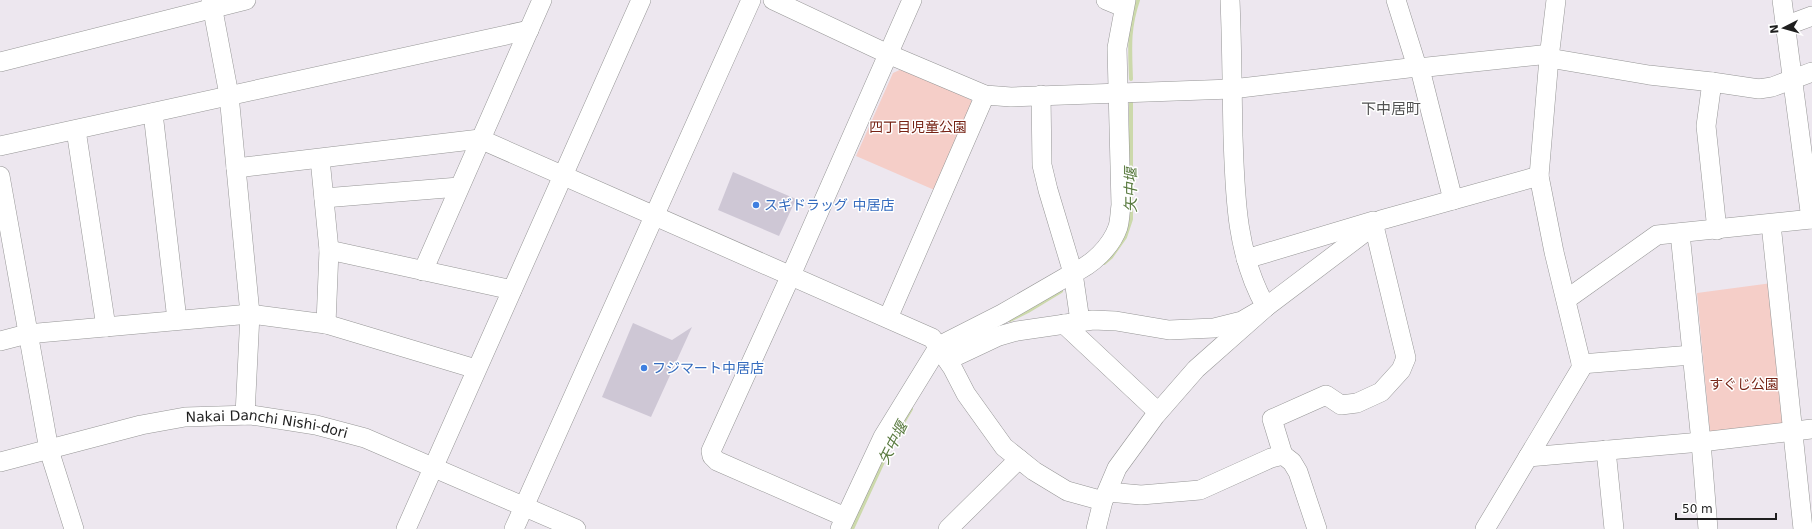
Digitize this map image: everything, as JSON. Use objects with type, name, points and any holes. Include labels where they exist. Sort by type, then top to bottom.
[{"type":"street","points":[[0,62],[212,4],[246,0]]},
{"type":"street","points":[[423,271],[542,0]]},
{"type":"street","points":[[406,529],[641,0]]},
{"type":"street","points":[[514,529],[752,0]]},
{"type":"street","points":[[773,0],[888,54],[985,95],[1041,96],[1232,89],[1418,67],[1549,56],[1649,75],[1759,89],[1772,87],[1812,72]]},
{"type":"street","points":[[912,0],[791,275],[711,450],[712,456],[717,461],[842,523],[883,437],[943,353],[1002,314],[1084,268],[1101,254],[1119,226],[1120,205],[1117,48],[1118,2]]},
{"type":"street","points":[[1230,0],[1234,184],[1240,232],[1246,259],[1259,295],[1266,307]]},
{"type":"street","points":[[1396,0],[1421,73],[1453,200]]},
{"type":"street","points":[[1485,529],[1582,367],[1567,299],[1554,252],[1539,176],[1549,56],[1556,0]]},
{"type":"street","points":[[1567,299],[1657,235],[1717,230],[1811,219],[1806,145],[1792,80],[1782,0]]},
{"type":"street","points":[[212,4],[229,95],[250,314],[246,415]]},
{"type":"street","points":[[1785,26],[1812,16]]},
{"type":"street","points":[[0,146],[529,30]]},
{"type":"street","points":[[1712,82],[1706,126],[1717,230]]},
{"type":"street","points":[[888,318],[985,95]]},
{"type":"street","points":[[1041,96],[1042,165],[1073,273],[1072,323],[1158,412]]},
{"type":"street","points":[[153,113],[177,320]]},
{"type":"street","points":[[76,130],[106,327]]},
{"type":"street","points":[[236,168],[480,139],[932,338],[943,353],[966,394],[1004,447],[1034,471],[1067,490],[1105,497],[1200,490],[1271,458],[1283,455]]},
{"type":"street","points":[[320,159],[329,250],[326,324]]},
{"type":"street","points":[[0,176],[3,207],[49,450],[74,529]]},
{"type":"street","points":[[1096,529],[1105,497],[1117,468],[1158,412],[1196,369],[1266,307],[1377,223],[1539,176]]},
{"type":"street","points":[[324,198],[459,187]]},
{"type":"street","points":[[1246,259],[1372,221],[1377,223]]},
{"type":"street","points":[[1317,529],[1298,472],[1292,462],[1283,455],[1272,419],[1326,395],[1341,405],[1357,403],[1381,392],[1401,370],[1406,358],[1377,223]]},
{"type":"street","points":[[1771,224],[1803,529]]},
{"type":"street","points":[[1680,233],[1701,442],[1708,529]]},
{"type":"street","points":[[329,250],[512,290]]},
{"type":"street","points":[[943,353],[1017,331],[1093,320],[1116,321],[1169,330],[1214,328],[1242,321],[1266,307]]},
{"type":"street","points":[[0,341],[27,334],[250,314],[326,324],[476,369]]},
{"type":"street","points":[[1581,364],[1692,355]]},
{"type":"street","name":"Nakai Danchi Nishi-dori","points":[[0,462],[156,422],[185,417],[246,415],[316,425],[365,438],[576,529]]},
{"type":"street","points":[[1528,457],[1701,442],[1812,429]]},
{"type":"street","points":[[1606,450],[1614,529]]},
{"type":"street","points":[[948,529],[1019,459]]},
{"type":"green space","name":"四丁目児童公園","points":[[904,68],[971,100],[975,110],[939,192],[856,156],[893,73]]},
{"type":"green space","name":"すぐじ公園","points":[[1772,283],[1787,424],[1710,433],[1697,293]]},
{"type":"building","name":"スギドラッグ 中居店","points":[[733,172],[796,199],[779,236],[718,210]]},
{"type":"building","name":"フジマート中居店","points":[[633,323],[672,340],[692,327],[651,417],[602,397]]},
{"type":"waterway","name":"矢中堰","points":[[1131,79],[1131,30],[1138,0]]},
{"type":"waterway","name":"矢中堰","points":[[1104,263],[1111,257],[1125,237],[1131,219],[1131,103]]},
{"type":"waterway","name":"矢中堰","points":[[1010,320],[1061,291]]},
{"type":"waterway","name":"矢中堰","points":[[852,529],[894,438],[911,409]]},
{"type":"place","name":"スギドラッグ 中居店","points":[[756,205]]},
{"type":"place","name":"フジマート中居店","points":[[644,368]]},
{"type":"district","name":"下中居町","points":[[1391,109]]}]
